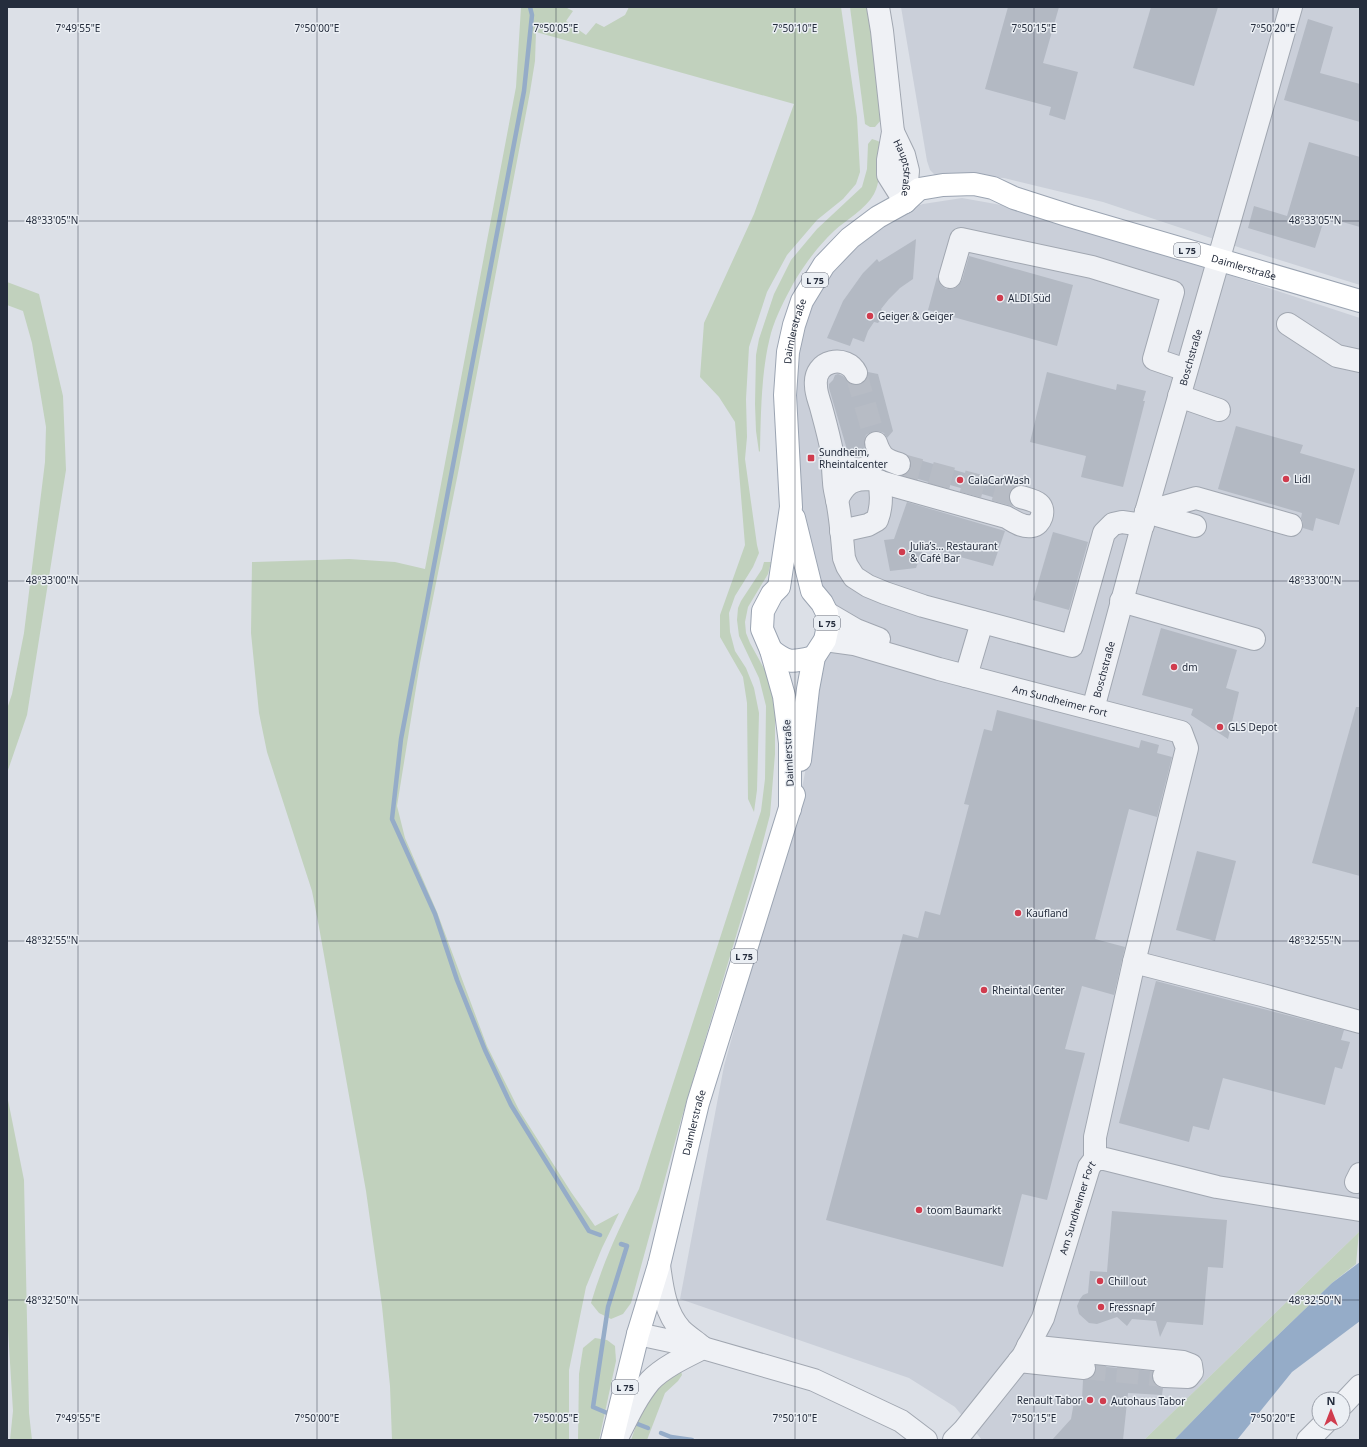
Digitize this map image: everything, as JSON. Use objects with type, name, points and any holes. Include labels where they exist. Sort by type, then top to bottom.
[{"type":"main road","name":"Daimlerstraße","points":[[612,1440],[638,1334],[659,1265],[698,1103],[790,809],[796,786],[808,690],[819,648],[828,626],[827,613],[822,603],[812,591],[791,507],[784,395],[788,352],[794,325],[802,301],[824,265],[850,238],[878,217],[905,202],[923,204],[944,200],[971,198],[1014,198],[1070,216],[1360,301]]},
{"type":"main road","name":"Daimlerstraße","points":[[790,809],[790,743],[784,696],[771,650],[762,629],[763,612],[772,594],[779,587],[791,507]]},
{"type":"main road","points":[[779,587],[796,585],[812,591]]},
{"type":"main road","points":[[771,650],[782,659],[796,661],[819,648]]},
{"type":"street","name":"Hauptstraße","points":[[878,7],[893,132],[888,160],[888,175],[905,202]]},
{"type":"street","name":"Boschstraße","points":[[1093,709],[1121,601],[1186,370],[1291,7]]},
{"type":"street","points":[[950,277],[960,239],[1092,267],[1173,292],[1154,359],[1186,370]]},
{"type":"street","points":[[1288,324],[1337,356],[1360,361]]},
{"type":"street","points":[[856,373],[853,367],[837,362],[822,366],[818,370],[816,386],[832,452],[834,482],[844,558],[854,577],[868,586],[885,593],[923,606],[1072,646],[1104,533],[1113,524],[1144,519],[1196,498],[1291,525]]},
{"type":"street","points":[[1179,396],[1219,410]]},
{"type":"street","points":[[832,452],[841,462],[851,468],[863,469],[872,464],[878,448],[883,457],[899,464]]},
{"type":"street","points":[[837,500],[842,489],[849,482],[859,478],[870,478],[1006,517],[1019,525],[1033,526],[1040,522],[1042,514],[1041,506],[1021,497]]},
{"type":"street","points":[[841,531],[868,525],[883,527],[881,510],[882,493],[879,481]]},
{"type":"street","points":[[1144,519],[1195,526]]},
{"type":"street","points":[[1121,601],[1254,639]]},
{"type":"street","name":"Am Sundheimer Fort","points":[[827,613],[856,630],[908,652],[939,669]]},
{"type":"street","points":[[966,676],[982,622]]},
{"type":"street","name":"Am Sundheimer Fort","points":[[819,648],[854,644],[939,669],[1181,732],[1187,748],[1134,962]]},
{"type":"street","points":[[1095,1159],[1095,1137],[1134,962],[1360,1022]]},
{"type":"street","name":"Am Sundheimer Fort","points":[[954,1440],[969,1424],[1023,1354],[1043,1318],[1089,1166],[1095,1159],[1105,1158],[1217,1187],[1356,1210]]},
{"type":"street","points":[[659,1265],[664,1296],[670,1313],[681,1329],[704,1348]]},
{"type":"street","points":[[638,1334],[704,1348],[814,1380],[901,1421],[926,1440]]},
{"type":"street","points":[[616,1440],[636,1400],[651,1380],[679,1359],[704,1348]]},
{"type":"street","points":[[1023,1354],[1084,1368]]},
{"type":"street","points":[[1023,1354],[1183,1362],[1191,1365],[1192,1372],[1188,1377],[1164,1376]]},
{"type":"street","points":[[1351,1396],[1360,1386]]},
{"type":"street","points":[[1308,1440],[1317,1431]]},
{"type":"shaded area","points":[[901,7],[1360,7],[1360,285],[1241,248],[1103,202],[1004,178],[935,175],[930,170],[927,161]]},
{"type":"shaded area","points":[[962,198],[1034,211],[1360,318],[1360,1231],[1144,1440],[982,1440],[955,1407],[909,1378],[680,1299],[724,1066],[803,783],[809,752],[819,626],[816,582],[789,442],[802,301],[878,217],[923,204]]},
{"type":"green space","points":[[521,7],[565,7],[573,11],[566,21],[586,35],[596,23],[604,27],[625,15],[629,7],[841,7],[857,117],[860,172],[856,184],[843,199],[817,220],[787,255],[767,292],[749,347],[746,399],[747,437],[745,459],[759,553],[753,567],[735,596],[729,613],[730,632],[735,651],[746,668],[754,688],[759,713],[757,790],[754,812],[748,799],[747,703],[743,677],[720,637],[720,615],[745,545],[735,422],[719,397],[700,377],[704,323],[754,214],[794,104],[536,32],[535,61],[530,92],[459,468],[420,663],[397,806],[405,838],[437,912],[487,1046],[519,1110],[571,1192],[595,1226],[619,1213],[602,1248],[586,1287],[569,1370],[569,1440],[392,1440],[390,1386],[382,1306],[366,1191],[319,927],[312,891],[267,752],[259,713],[251,633],[252,562],[349,559],[395,562],[425,569],[516,87]]},
{"type":"green space","points":[[850,7],[868,7],[881,120],[875,127],[870,127],[865,124]]},
{"type":"green space","points":[[872,139],[882,144],[879,177],[874,194],[861,210],[839,227],[822,243],[812,256],[793,284],[773,327],[763,377],[759,452],[756,431],[755,404],[756,355],[759,339],[774,294],[791,260],[817,229],[862,187],[867,169],[868,144]]},
{"type":"green space","points":[[7,282],[39,294],[63,396],[66,470],[27,715],[7,773],[7,709],[12,694],[24,633],[45,462],[46,427],[32,343],[23,311],[7,305]]},
{"type":"green space","points":[[764,562],[771,562],[768,574],[748,607],[745,622],[746,633],[766,672],[773,694],[775,713],[775,754],[770,815],[754,876],[681,1120],[631,1303],[623,1314],[611,1319],[599,1313],[591,1303],[612,1244],[639,1189],[761,811],[765,779],[766,706],[759,678],[739,636],[737,620],[738,608],[741,601],[762,569]]},
{"type":"green space","points":[[7,1095],[24,1180],[29,1413],[32,1440],[10,1440],[13,1411],[7,1314]]},
{"type":"green space","points":[[1359,1232],[1356,1264],[1332,1283],[1249,1363],[1174,1440],[1144,1440]]},
{"type":"green space","points":[[595,1338],[607,1340],[615,1346],[616,1361],[599,1440],[578,1440],[579,1374],[583,1348]]},
{"type":"green space","points":[[681,1371],[682,1375],[678,1381],[665,1393],[647,1440],[631,1440],[642,1409],[651,1392]]},
{"type":"water","points":[[1360,1262],[1360,1321],[1292,1372],[1237,1440],[1174,1440],[1249,1363],[1332,1283]]},
{"type":"building","points":[[1008,7],[1059,7],[1043,63],[1078,72],[1065,120],[1049,115],[1051,107],[985,89]]},
{"type":"building","points":[[1151,7],[1218,7],[1194,86],[1133,68]]},
{"type":"building","points":[[1308,19],[1333,27],[1320,73],[1360,84],[1360,122],[1284,100]]},
{"type":"building","points":[[1309,142],[1360,157],[1360,227],[1325,217],[1315,248],[1248,228],[1254,206],[1287,216]]},
{"type":"building","points":[[916,239],[913,279],[900,288],[881,309],[885,314],[878,323],[874,322],[868,331],[864,342],[853,338],[850,346],[827,338],[843,301],[863,273],[877,259],[879,262]]},
{"type":"building","name":"ALDI Süd","points":[[969,256],[1073,285],[1057,346],[928,310],[937,277],[941,285],[946,289],[953,289],[958,286],[962,280]]},
{"type":"building","points":[[868,372],[878,374],[893,431],[887,438],[884,433],[878,431],[871,432],[866,435],[864,441],[865,450],[858,457],[848,453],[829,384],[835,375],[838,374],[843,376],[851,384],[858,385],[864,383],[868,378]]},
{"type":"building","points":[[1047,372],[1116,390],[1117,384],[1146,391],[1143,401],[1145,401],[1123,487],[1081,477],[1086,456],[1030,442]]},
{"type":"building","name":"Lidl","points":[[1236,426],[1303,445],[1300,453],[1355,469],[1339,525],[1316,518],[1313,531],[1303,528],[1301,518],[1302,513],[1218,489]]},
{"type":"building","name":"CalaCarWash","points":[[909,457],[1014,487],[1009,494],[1010,502],[936,481],[935,484],[915,478],[916,475],[908,473],[911,468]]},
{"type":"building","points":[[907,502],[1005,531],[993,566],[924,547],[916,568],[890,571],[884,540],[894,539]]},
{"type":"building","points":[[1053,532],[1088,542],[1069,610],[1033,600]]},
{"type":"building","points":[[1161,628],[1237,650],[1226,688],[1239,692],[1228,739],[1191,715],[1193,709],[1142,695]]},
{"type":"building","points":[[1356,707],[1360,707],[1360,876],[1312,863]]},
{"type":"building","name":"Rheintal Center","points":[[997,710],[1139,748],[1141,740],[1159,745],[1157,753],[1172,757],[1157,817],[1129,809],[1095,939],[1125,947],[1114,995],[1082,986],[1065,1049],[1085,1053],[1047,1200],[1022,1194],[1003,1267],[826,1220],[903,934],[918,938],[925,911],[940,915],[969,805],[964,804],[984,729],[992,731]]},
{"type":"building","points":[[1197,851],[1236,861],[1215,941],[1176,930]]},
{"type":"building","points":[[1156,981],[1344,1030],[1341,1040],[1350,1042],[1342,1069],[1335,1067],[1325,1105],[1223,1078],[1209,1130],[1193,1126],[1189,1142],[1119,1123]]},
{"type":"building","points":[[1112,1211],[1227,1220],[1223,1268],[1208,1267],[1203,1325],[1167,1322],[1160,1337],[1156,1321],[1132,1319],[1127,1326],[1117,1317],[1097,1324],[1089,1323],[1079,1314],[1077,1306],[1083,1295],[1088,1293],[1090,1271],[1107,1272]]},
{"type":"building","name":"Autohaus Tabor","points":[[1096,1366],[1153,1371],[1153,1381],[1157,1386],[1163,1388],[1162,1395],[1128,1393],[1123,1440],[1052,1440],[1071,1419],[1074,1402],[1082,1400],[1083,1380],[1094,1376]]},
{"type":"waterway","points":[[530,7],[532,15],[524,91],[401,739],[392,819],[435,914],[457,980],[485,1050],[511,1105],[589,1231],[600,1235]]},
{"type":"waterway","points":[[612,1415],[593,1407],[608,1307],[627,1246],[621,1244]]},
{"type":"waterway","points":[[635,1423],[648,1428]]},
{"type":"waterway","points":[[661,1433],[671,1437],[692,1440]]},
{"type":"tunnel","points":[[856,373],[876,443]]},
{"type":"tunnel","points":[[899,464],[1021,497]]},
{"type":"tunnel","points":[[1084,1368],[1164,1376]]},
{"type":"place","name":"ALDI Süd","points":[[1000,298]]},
{"type":"place","name":"Geiger & Geiger","points":[[870,316]]},
{"type":"place","name":"Sundheim, Rheintalcenter","points":[[811,458]]},
{"type":"place","name":"Lidl","points":[[1286,479]]},
{"type":"place","name":"CalaCarWash","points":[[960,480]]},
{"type":"place","name":"Julia’s… Restaurant & Café Bar","points":[[902,552]]},
{"type":"place","name":"dm","points":[[1174,667]]},
{"type":"place","name":"GLS Depot","points":[[1220,727]]},
{"type":"place","name":"Kaufland","points":[[1018,913]]},
{"type":"place","name":"Rheintal Center","points":[[984,990]]},
{"type":"place","name":"toom Baumarkt","points":[[919,1210]]},
{"type":"place","name":"Chill out","points":[[1100,1281]]},
{"type":"place","name":"Fressnapf","points":[[1101,1307]]},
{"type":"place","name":"Renault Tabor","points":[[1090,1400]]},
{"type":"place","name":"Autohaus Tabor","points":[[1103,1401]]}]
